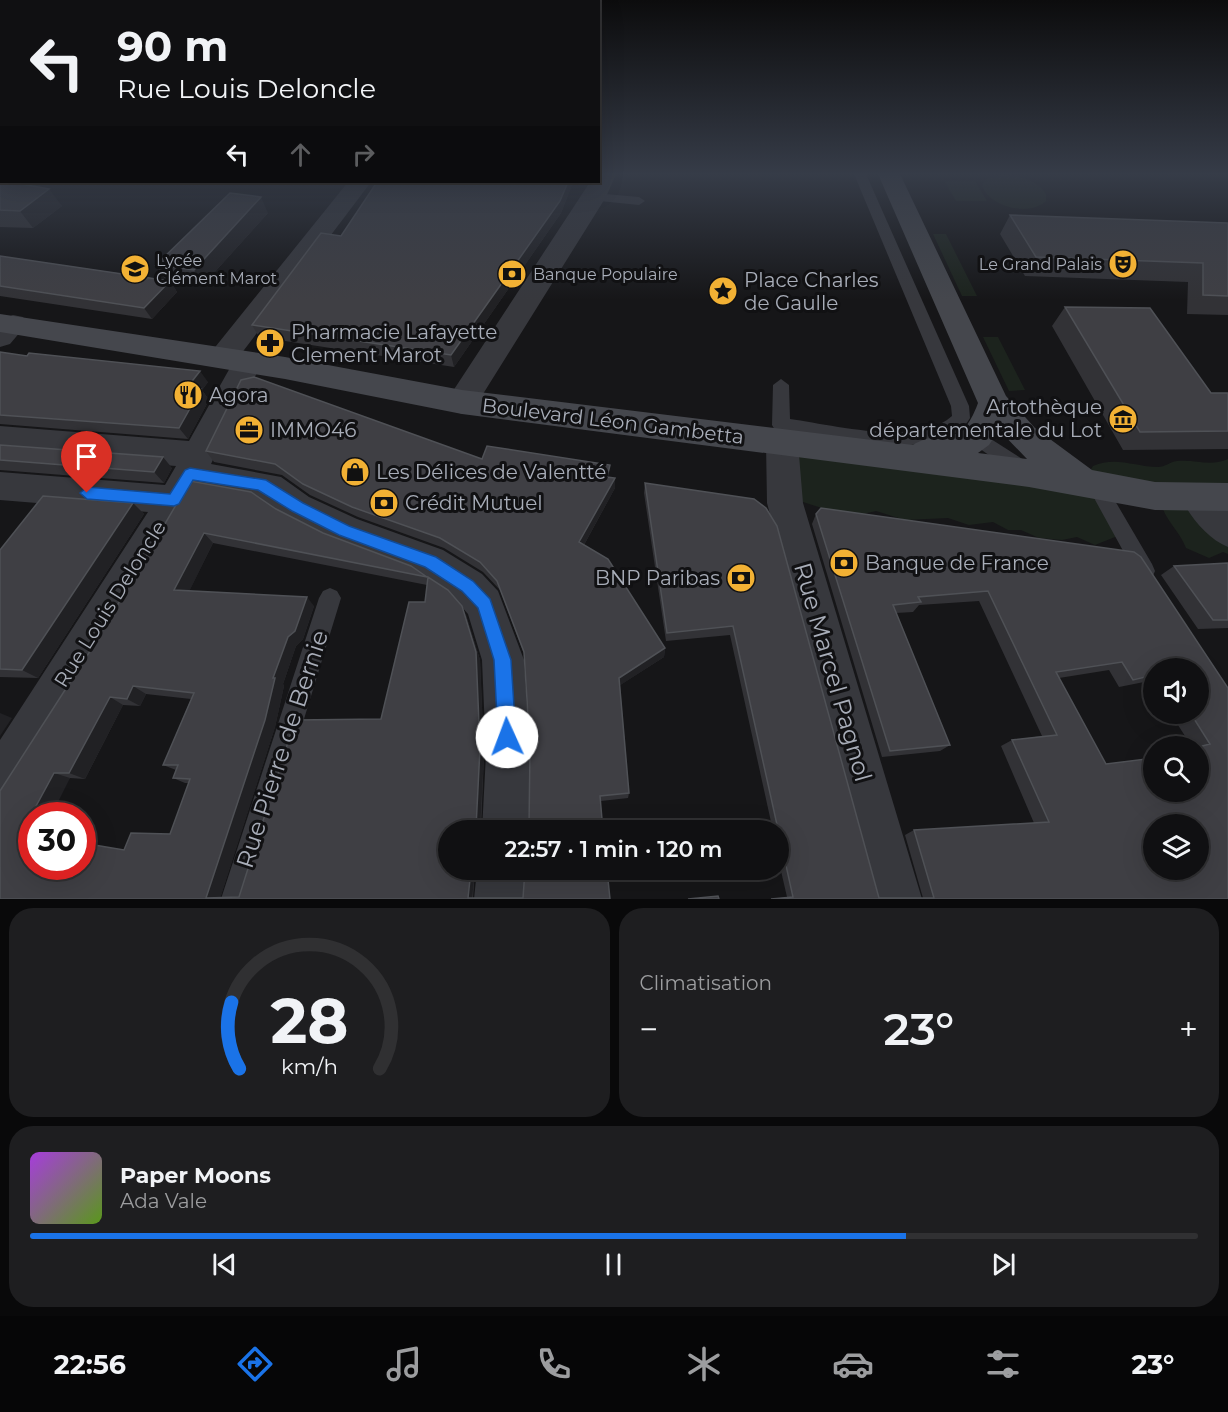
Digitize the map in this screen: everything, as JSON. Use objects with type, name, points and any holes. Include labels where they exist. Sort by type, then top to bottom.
[{"type":"main road","points":[[908,216],[994,403],[1024,437],[1048,458],[1097,487]]},
{"type":"main road","name":"Boulevard Léon Gambetta","points":[[4,328],[236,360],[462,402],[1029,473],[1155,496],[1213,498]]},
{"type":"main road","points":[[888,456],[954,450],[967,431],[986,427],[994,403]]},
{"type":"street","name":"Rue Louis Deloncle","points":[[0,780],[188,476],[235,382],[236,360],[302,252],[332,216]]},
{"type":"street","points":[[462,402],[581,216]]},
{"type":"street","points":[[0,439],[188,476],[261,484],[297,507],[351,536],[430,562],[468,586],[484,604],[503,660],[508,754],[506,820]]},
{"type":"street","name":"Rue Marcel Pagnol","points":[[782,443],[785,503],[897,899]]},
{"type":"street","points":[[0,486],[188,476]]},
{"type":"street","points":[[1213,498],[1228,531]]},
{"type":"street","points":[[499,899],[501,880]]},
{"type":"lane","points":[[878,216],[960,406],[961,418],[967,431],[1029,473]]},
{"type":"lane","points":[[781,385],[781,425],[904,440],[967,431]]},
{"type":"lane","points":[[1097,487],[1155,588]]},
{"type":"lane","name":"Rue Pierre de Bernie","points":[[235,899],[275,766],[330,598]]},
{"type":"shaded area","points":[[933,234],[946,234],[977,296],[962,296]]},
{"type":"shaded area","points":[[983,337],[998,337],[1025,390],[1009,391]]},
{"type":"shaded area","points":[[800,450],[1093,491],[1120,535],[1095,545],[1077,537],[1062,540],[1039,538],[1021,530],[1008,530],[993,522],[969,525],[948,518],[905,520],[876,511],[863,514],[828,510],[803,502],[789,474]]},
{"type":"shaded area","points":[[1228,459],[1228,554],[1223,552],[1209,558],[1186,548],[1162,507],[1090,471],[1093,466],[1110,462],[1158,467],[1177,461],[1209,463]]},
{"type":"building","points":[[206,216],[244,216],[194,270],[156,265]]},
{"type":"building","points":[[354,216],[549,216],[451,355],[252,325],[321,233],[341,236]]},
{"type":"building","points":[[1011,216],[1228,223],[1228,296],[1203,295],[1203,263],[1036,257]]},
{"type":"building","points":[[0,256],[170,281],[144,308],[0,286]]},
{"type":"building","points":[[1065,307],[1150,308],[1211,393],[1228,393],[1228,431],[1140,432]]},
{"type":"building","points":[[0,352],[200,371],[182,394],[201,389],[179,428],[0,415]]},
{"type":"building","points":[[254,377],[482,459],[487,446],[610,465],[607,477],[615,478],[579,542],[608,559],[665,648],[619,678],[629,793],[600,796],[602,820],[529,820],[530,748],[524,652],[497,581],[480,562],[440,538],[352,507],[303,484],[275,464],[206,451],[241,380]]},
{"type":"building","points":[[0,445],[163,457],[154,472],[0,460]]},
{"type":"building","points":[[190,481],[251,492],[276,509],[323,533],[411,566],[427,577],[204,533],[174,590],[307,597],[295,631],[288,637],[273,678],[275,678],[265,720],[206,898],[239,897],[295,720],[381,719],[409,602],[425,602],[428,577],[448,590],[462,606],[476,652],[480,748],[476,820],[438,820],[438,880],[470,880],[468,898],[523,898],[524,880],[608,880],[610,899],[0,899],[0,791],[94,645]],"holes":[[[133,686],[194,693],[163,765],[178,765],[173,778],[190,779],[170,834],[131,833],[124,850],[96,845],[96,880],[18,880],[18,802],[38,802],[54,773],[69,773],[110,697],[127,699]]]},
{"type":"building","points":[[645,483],[754,499],[766,508],[777,526],[879,898],[934,898],[914,830],[1049,822],[1012,740],[1057,735],[988,591],[918,597],[921,602],[893,605],[950,745],[890,751],[816,514],[821,508],[1134,552],[1141,557],[1208,658],[1143,658],[1143,678],[1133,680],[1122,662],[1056,672],[1106,764],[1143,759],[1143,802],[1209,802],[1209,736],[1205,736],[1197,724],[1209,724],[1209,659],[1228,688],[1228,899],[771,899],[793,897],[789,879],[789,820],[776,820],[733,626],[667,633]]},
{"type":"building","points":[[43,496],[133,503],[22,670],[0,669],[0,550]]},
{"type":"building","points":[[1228,563],[1228,620],[1213,620],[1174,566]]},
{"type":"building","points":[[718,896],[719,899],[688,899]]},
{"type":"place","name":"Le Grand Palais","points":[[1123,264]]},
{"type":"place","name":"Lycée Clément Marot","points":[[135,269]]},
{"type":"place","name":"Banque Populaire","points":[[512,274]]},
{"type":"place","name":"Place Charles de Gaulle","points":[[723,291]]},
{"type":"place","name":"Pharmacie Lafayette Clement Marot","points":[[270,343]]},
{"type":"place","name":"Agora","points":[[188,395]]},
{"type":"place","name":"Artothèque départementale du Lot","points":[[1123,419]]},
{"type":"place","name":"IMMO46","points":[[249,430]]},
{"type":"place","name":"Les Délices de Valentté","points":[[355,472]]},
{"type":"place","name":"Crédit Mutuel","points":[[384,503]]},
{"type":"place","name":"Banque de France","points":[[844,563]]},
{"type":"place","name":"BNP Paribas","points":[[741,578]]},
{"type":"route","points":[[87,493],[174,500],[190,474],[261,484],[297,507],[344,530],[409,553],[450,573],[468,586],[484,604],[493,626],[503,660],[507,737]]}]
